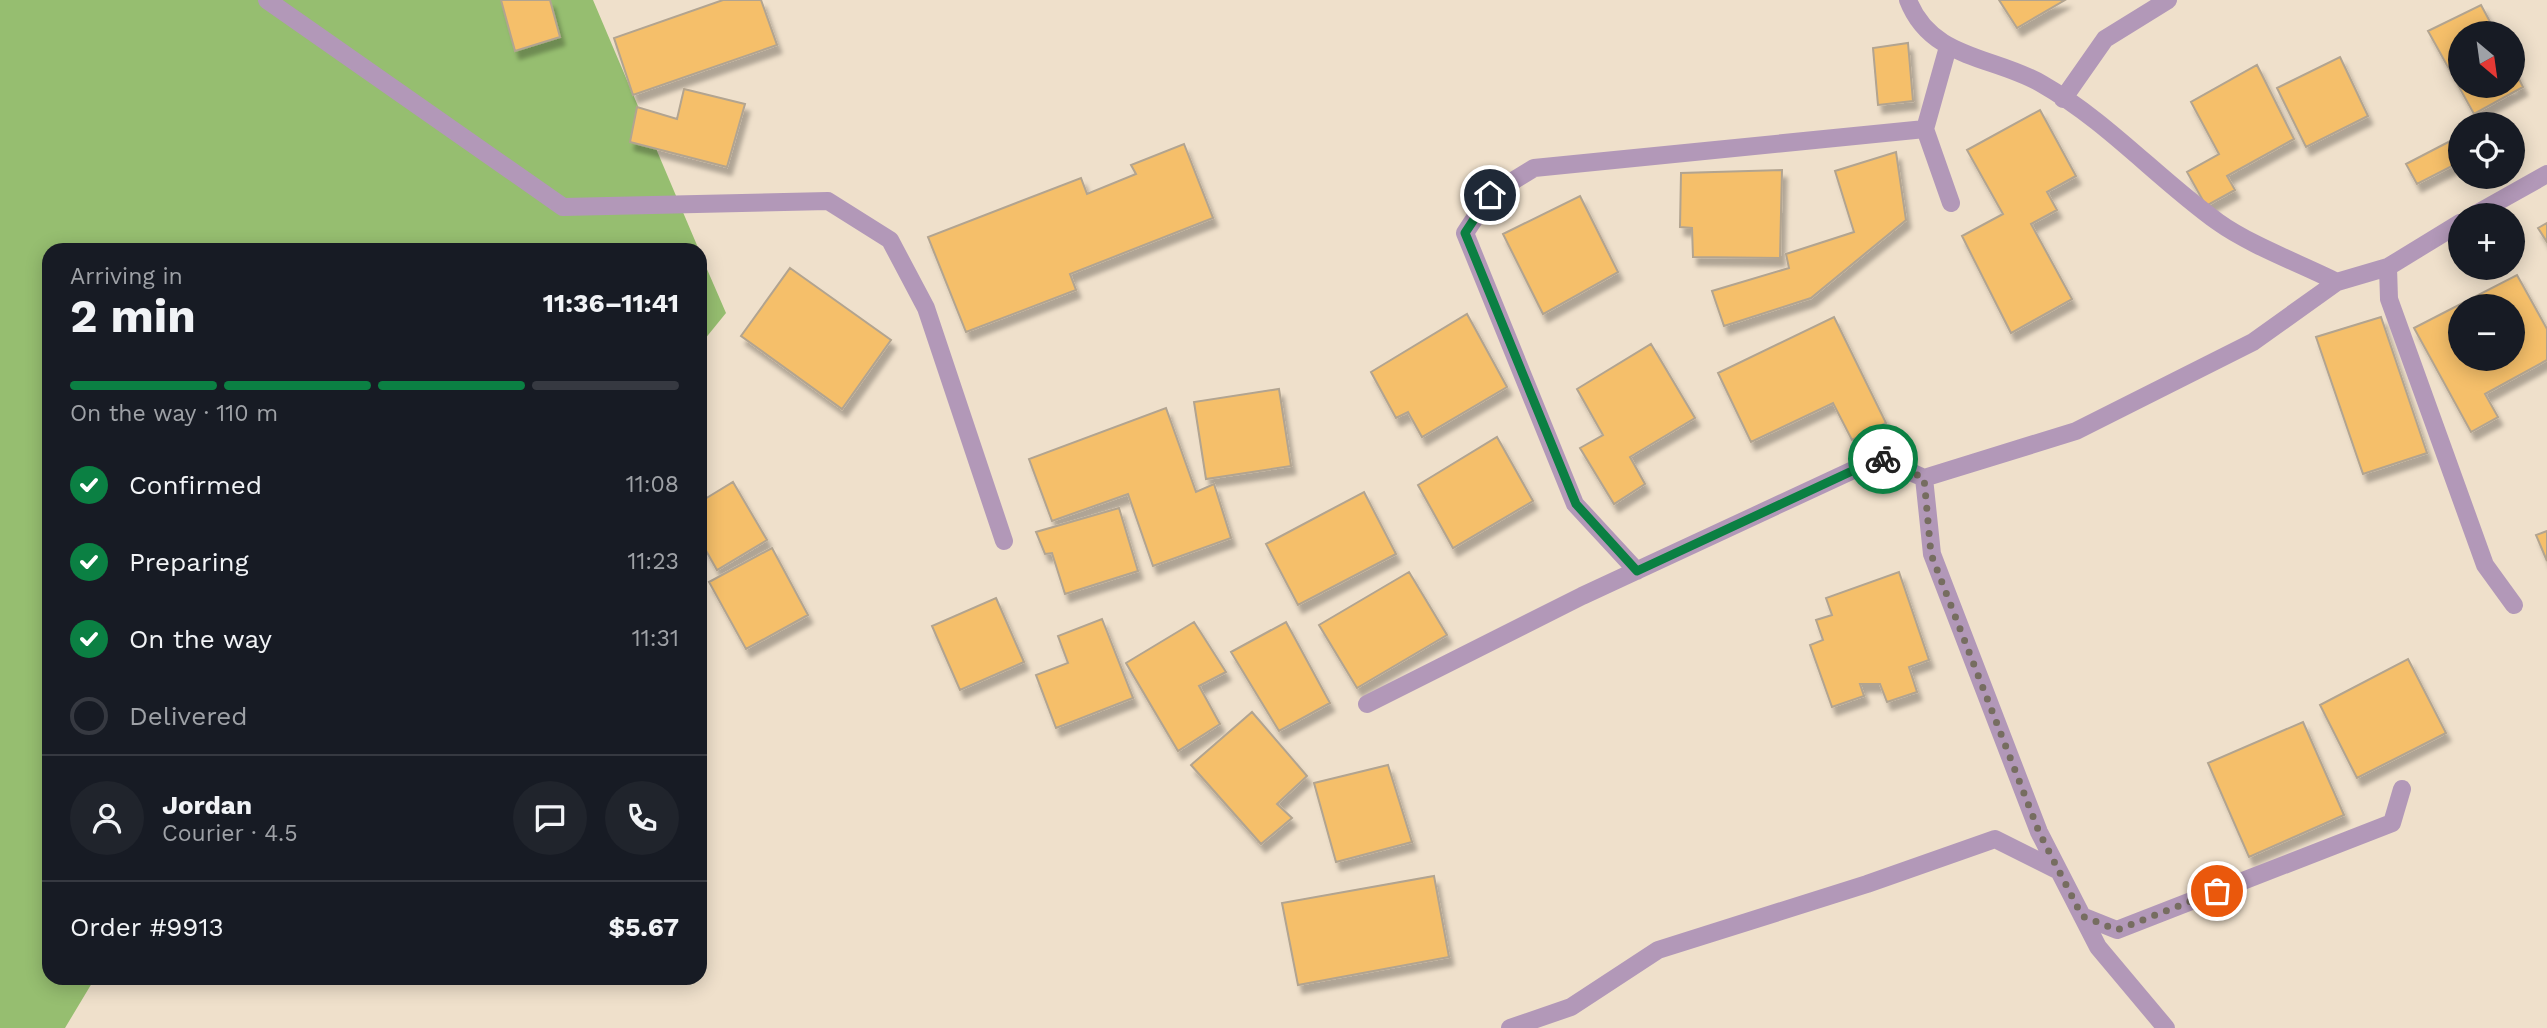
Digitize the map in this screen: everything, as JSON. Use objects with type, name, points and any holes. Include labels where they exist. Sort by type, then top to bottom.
[{"type":"street","points":[[267,0],[564,207],[828,201],[890,240],[926,308],[1004,541]]},
{"type":"street","points":[[1908,0],[1916,20],[1948,47],[2042,83],[2112,133],[2220,223],[2337,282]]},
{"type":"street","points":[[2063,99],[2105,39],[2168,0]]},
{"type":"street","points":[[1948,47],[1925,129],[1951,203]]},
{"type":"street","points":[[1637,571],[1576,504],[1465,233],[1490,195],[1534,168],[1925,129]]},
{"type":"street","points":[[2495,203],[2547,174]]},
{"type":"street","points":[[1367,704],[1637,571],[1880,458],[1924,478],[2076,430],[2253,342],[2337,282],[2388,267],[2448,230]]},
{"type":"street","points":[[2388,267],[2389,299],[2485,565],[2514,605]]},
{"type":"street","points":[[1924,478],[1931,554],[2039,832],[2098,947],[2166,1028]]},
{"type":"street","points":[[2082,916],[2117,930],[2392,823],[2402,789]]},
{"type":"street","points":[[1510,1028],[1571,1007],[1658,950],[1867,884],[1995,839],[2059,871]]},
{"type":"green space","points":[[0,0],[593,0],[696,243],[42,243],[42,985],[91,985],[65,1028],[0,1028]]},
{"type":"green space","points":[[707,269],[726,313],[707,336]]},
{"type":"building","points":[[501,0],[550,0],[560,37],[515,51]]},
{"type":"building","points":[[723,0],[761,0],[777,45],[633,95],[614,38]]},
{"type":"building","points":[[1999,0],[2065,0],[2017,28]]},
{"type":"building","points":[[2481,5],[2490,21],[2448,21]]},
{"type":"building","points":[[2448,21],[2448,67],[2428,31]]},
{"type":"building","points":[[1908,43],[1913,101],[1878,105],[1873,48]]},
{"type":"building","points":[[2340,57],[2368,116],[2306,147],[2277,88]]},
{"type":"building","points":[[2257,65],[2294,139],[2227,176],[2235,190],[2206,206],[2187,172],[2219,154],[2191,102]]},
{"type":"building","points":[[684,89],[745,104],[727,167],[630,142],[637,107],[677,119]]},
{"type":"building","points":[[2465,98],[2503,98],[2478,112],[2473,112]]},
{"type":"building","points":[[2040,110],[2076,176],[2047,192],[2057,210],[2031,224],[2072,299],[2011,333],[1962,236],[2003,214],[1967,150]]},
{"type":"building","points":[[2448,142],[2448,168],[2417,184],[2406,164]]},
{"type":"building","points":[[1184,144],[1213,218],[1070,274],[1076,290],[966,332],[928,237],[1081,178],[1087,194],[1136,174],[1131,165]]},
{"type":"building","points":[[1896,152],[1906,220],[1811,298],[1724,326],[1712,291],[1789,268],[1786,254],[1854,232],[1835,171]]},
{"type":"building","points":[[1782,170],[1780,258],[1693,257],[1692,228],[1680,227],[1681,173]]},
{"type":"building","points":[[1580,196],[1618,272],[1543,314],[1503,234]]},
{"type":"building","points":[[2547,223],[2547,242],[2538,228]]},
{"type":"building","points":[[790,268],[891,340],[842,409],[741,336]]},
{"type":"building","points":[[2507,280],[2520,280],[2547,329],[2547,360],[2485,394],[2498,417],[2471,432],[2414,328],[2448,311],[2448,371],[2525,371],[2525,294],[2480,294]]},
{"type":"building","points":[[1467,314],[1507,387],[1422,437],[1408,412],[1396,418],[1371,372]]},
{"type":"building","points":[[1834,317],[1886,423],[1852,440],[1833,403],[1751,442],[1718,373]]},
{"type":"building","points":[[2381,317],[2427,453],[2363,474],[2316,337]]},
{"type":"building","points":[[1651,344],[1695,418],[1630,457],[1645,484],[1614,504],[1580,448],[1603,435],[1577,389]]},
{"type":"building","points":[[1279,389],[1291,466],[1206,479],[1194,402]]},
{"type":"building","points":[[1166,408],[1196,492],[1214,484],[1231,538],[1153,566],[1128,494],[1052,521],[1029,459]]},
{"type":"building","points":[[1497,437],[1533,501],[1453,548],[1418,485]]},
{"type":"building","points":[[733,482],[767,540],[717,570],[707,552],[707,498]]},
{"type":"building","points":[[1364,492],[1396,554],[1298,605],[1266,544]]},
{"type":"building","points":[[1119,508],[1138,571],[1065,594],[1052,553],[1045,554],[1036,532]]},
{"type":"building","points":[[2547,531],[2547,561],[2536,535]]},
{"type":"building","points":[[772,548],[808,615],[746,649],[709,582]]},
{"type":"building","points":[[1409,572],[1447,635],[1357,688],[1319,625]]},
{"type":"building","points":[[1899,572],[1929,660],[1909,667],[1917,692],[1887,702],[1880,684],[1860,684],[1864,696],[1832,707],[1810,645],[1823,640],[1816,620],[1832,615],[1826,598]]},
{"type":"building","points":[[996,598],[1024,662],[960,690],[932,626]]},
{"type":"building","points":[[1102,619],[1133,698],[1056,728],[1036,675],[1068,663],[1058,636]]},
{"type":"building","points":[[1194,622],[1226,672],[1199,686],[1220,724],[1178,751],[1126,663]]},
{"type":"building","points":[[1286,622],[1330,703],[1279,731],[1231,652]]},
{"type":"building","points":[[2408,659],[2446,733],[2357,778],[2320,705]]},
{"type":"building","points":[[1252,712],[1307,776],[1277,804],[1292,818],[1261,844],[1191,765]]},
{"type":"building","points":[[2303,722],[2344,815],[2249,857],[2208,763]]},
{"type":"building","points":[[1388,765],[1412,842],[1336,862],[1314,783]]},
{"type":"building","points":[[1434,876],[1449,957],[1298,985],[1282,903]]},
{"type":"way so far","points":[[1883,459],[1924,478],[1931,554],[2039,832],[2082,916],[2117,930],[2217,891]]},
{"type":"route","points":[[1490,195],[1465,233],[1576,504],[1637,571],[1880,458],[1883,459]]}]
